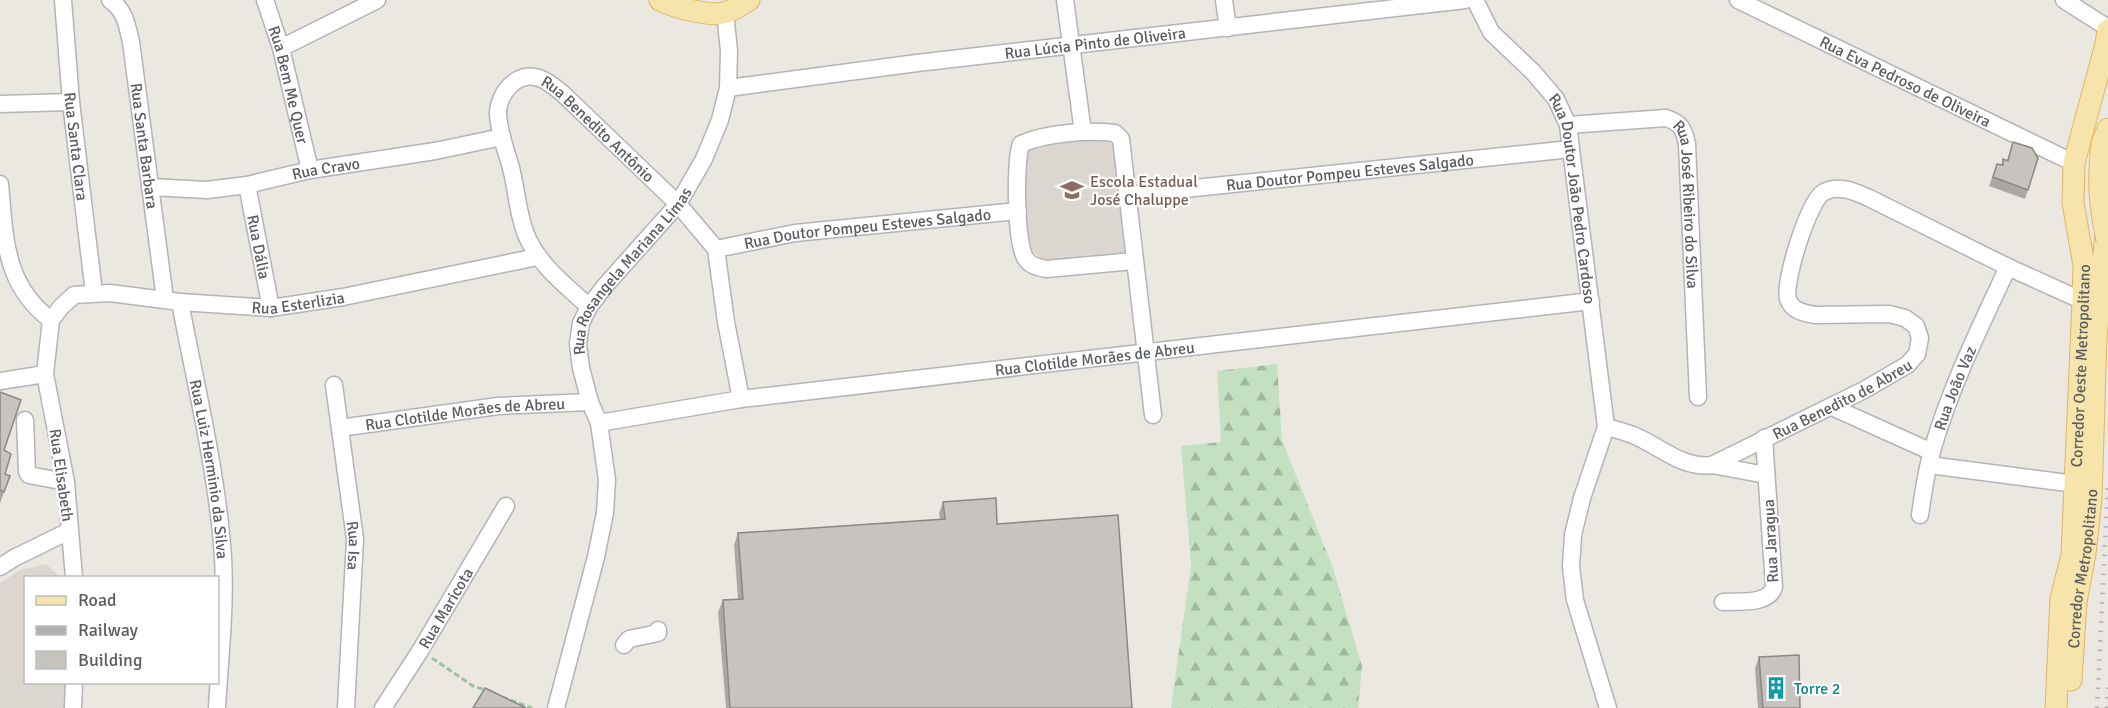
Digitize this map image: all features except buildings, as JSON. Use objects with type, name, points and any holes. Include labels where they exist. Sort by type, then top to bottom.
[{"type":"main road","points":[[660,0],[700,12],[725,13],[749,0]]},
{"type":"main road","name":"Corredor Oeste Metropolitano","points":[[2056,708],[2061,598],[2072,555],[2083,301],[2084,265],[2073,203],[2074,163],[2108,29]]},
{"type":"main road","points":[[2108,129],[2102,144],[2098,180],[2100,206],[2108,243]]},
{"type":"main road","name":"Corredor Metropolitano","points":[[2070,708],[2076,602],[2091,498],[2096,338],[2108,212]]},
{"type":"main road","points":[[2075,484],[2083,477],[2092,455]]},
{"type":"street","name":"Rua Santa Clara","points":[[64,0],[71,102],[94,293]]},
{"type":"street","name":"Rua Santa Barbara","points":[[110,0],[118,5],[126,19],[131,42],[150,188],[172,301]]},
{"type":"street","name":"Rua Bem Me Quer","points":[[265,0],[281,48],[310,170]]},
{"type":"street","points":[[281,48],[377,0]]},
{"type":"street","points":[[1065,0],[1083,132]]},
{"type":"street","points":[[1224,0],[1228,28]]},
{"type":"street","name":"Rua Lúcia Pinto de Oliveira","points":[[728,88],[917,63],[1465,0]]},
{"type":"street","name":"Rua Doutor João Pedro Cardoso","points":[[1475,0],[1491,32],[1533,72],[1556,99],[1568,124],[1606,427]]},
{"type":"street","name":"Rua Eva Pedroso de Oliveira","points":[[1738,0],[2074,163]]},
{"type":"street","points":[[2064,0],[2108,29]]},
{"type":"street","name":"Rua Rosangela Mariana Limas","points":[[556,708],[596,557],[605,513],[607,480],[599,423],[590,402],[581,368],[578,344],[581,323],[589,306],[604,286],[678,204],[704,159],[720,120],[728,88],[729,51],[725,13]]},
{"type":"street","name":"Rua Benedito Antônio","points":[[502,137],[498,114],[504,92],[519,78],[528,76],[544,80],[568,99],[678,204],[716,249]]},
{"type":"street","points":[[0,104],[71,102]]},
{"type":"street","name":"Rua José Ribeiro do Silva","points":[[1568,124],[1665,118],[1678,122],[1684,131],[1687,144],[1698,397]]},
{"type":"street","points":[[1134,261],[1046,269],[1033,266],[1024,258],[1018,211],[1017,154],[1021,144],[1033,139],[1083,132],[1115,133],[1121,139],[1153,415]]},
{"type":"street","name":"Rua Cravo","points":[[150,188],[207,190],[247,185],[310,170],[435,151],[502,137]]},
{"type":"street","points":[[502,137],[526,236],[537,257],[589,306]]},
{"type":"street","name":"Rua Doutor Pompeu Esteves Salgado","points":[[1127,195],[1571,149]]},
{"type":"street","points":[[0,184],[6,244],[11,266],[25,296],[51,320],[45,374],[0,381]]},
{"type":"street","name":"Rua Dália","points":[[247,185],[271,308]]},
{"type":"street","name":"Rua Benedito de Abreu","points":[[1712,465],[1832,407],[1907,365],[1917,354],[1920,338],[1916,326],[1905,318],[1889,314],[1815,315],[1793,308],[1788,299],[1788,286],[1793,262],[1812,207],[1822,192],[1831,189],[1852,191],[2083,301]]},
{"type":"street","name":"Rua Doutor Pompeu Esteves Salgado","points":[[716,249],[795,233],[1018,211]]},
{"type":"street","points":[[716,249],[726,322],[741,399]]},
{"type":"street","name":"Rua Esterlizia","points":[[51,320],[60,307],[74,295],[94,293],[271,308],[343,297],[537,257]]},
{"type":"street","name":"Rua João Vaz","points":[[1920,515],[1930,458],[1967,358],[2008,267]]},
{"type":"street","name":"Rua Luiz Herminio da Silva","points":[[172,301],[217,496],[224,591],[219,675]]},
{"type":"street","name":"Rua Clotilde Morães de Abreu","points":[[599,423],[741,399],[1591,301]]},
{"type":"street","name":"Rua Elisabeth","points":[[45,374],[66,482],[74,576]]},
{"type":"street","name":"Rua Isa","points":[[334,385],[355,539],[346,708]]},
{"type":"street","name":"Rua Clotilde Morães de Abreu","points":[[340,428],[498,406],[590,402]]},
{"type":"street","points":[[1832,407],[1930,458],[2075,484]]},
{"type":"street","points":[[25,420],[27,472],[29,475],[66,482]]},
{"type":"street","points":[[1608,708],[1575,600],[1571,567],[1573,535],[1582,498],[1606,427],[1634,435],[1687,464],[1700,467],[1712,465],[1766,475]]},
{"type":"street","name":"Rua Jaragua","points":[[1723,602],[1766,598],[1772,594],[1774,587],[1764,438]]},
{"type":"street","name":"Rua Maricota","points":[[383,708],[420,651],[506,506]]},
{"type":"street","points":[[0,567],[69,531]]},
{"type":"street","points":[[624,645],[629,639],[658,633],[658,630]]},
{"type":"street","points":[[73,708],[74,684]]},
{"type":"street","name":"Rua Luiz Herminio da Silva","points":[[217,708],[218,684]]},
{"type":"path","points":[[420,651],[473,686],[532,708]]},
{"type":"shaded area","name":"Escola Estadual José Chaluppe","points":[[1115,140],[1126,253],[1044,262],[1028,246],[1022,168],[1027,151],[1057,142]]},
{"type":"shaded area","points":[[46,564],[59,576],[24,576],[24,684],[68,684],[70,708],[0,708],[0,583],[20,570]]},
{"type":"green space","points":[[1277,364],[1282,440],[1333,568],[1362,666],[1358,708],[1171,708],[1191,565],[1181,446],[1221,442],[1217,371]]},
{"type":"railway","points":[[2097,708],[2108,481]]},
{"type":"railway","points":[[2107,708],[2108,687]]},
{"type":"place","name":"Escola Estadual José Chaluppe","points":[[1072,190]]},
{"type":"place","name":"Torre 2","points":[[1776,688]]}]
